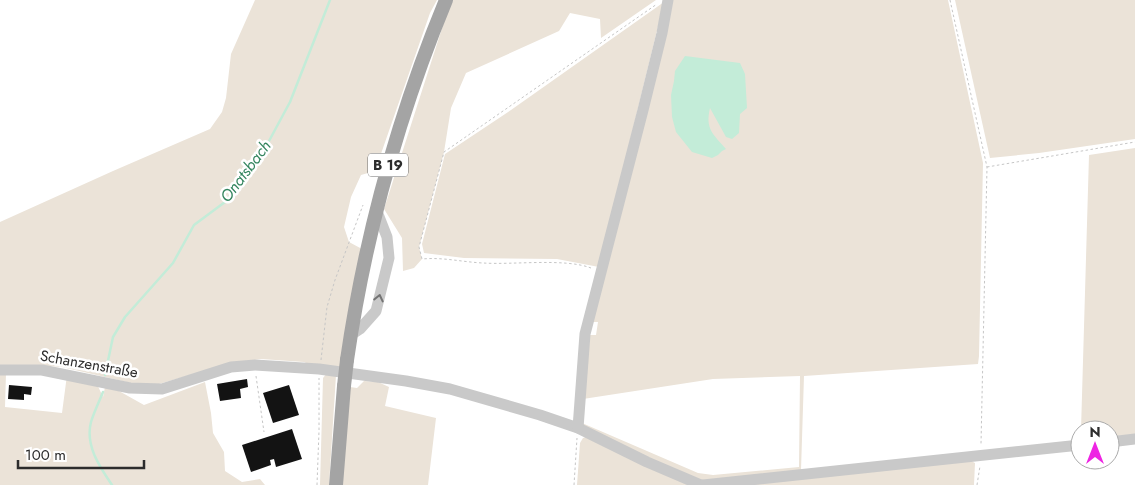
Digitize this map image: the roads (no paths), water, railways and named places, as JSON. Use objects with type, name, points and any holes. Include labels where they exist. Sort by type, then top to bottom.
[{"type":"main road","name":"B 19","points":[[336,485],[347,360],[362,271],[376,209],[409,96],[446,0]]},
{"type":"street","points":[[578,428],[584,334],[662,33],[668,0]]},
{"type":"street","points":[[351,335],[360,329],[376,312],[389,258],[387,236],[376,209]]},
{"type":"street","name":"Schanzenstraße","points":[[0,370],[42,370],[130,388],[162,389],[231,367],[255,365],[319,369],[406,380],[540,415],[578,428],[654,466],[702,485]]},
{"type":"street","points":[[1120,441],[1135,439]]},
{"type":"street","points":[[702,485],[1070,446]]},
{"type":"waterway","name":"Onatsbach","points":[[105,375],[113,337],[125,317],[173,263],[194,225],[225,202],[262,154],[290,102],[330,0]]},
{"type":"waterway","name":"Onatsbach","points":[[103,392],[91,422],[90,439],[94,455],[112,485]]}]
